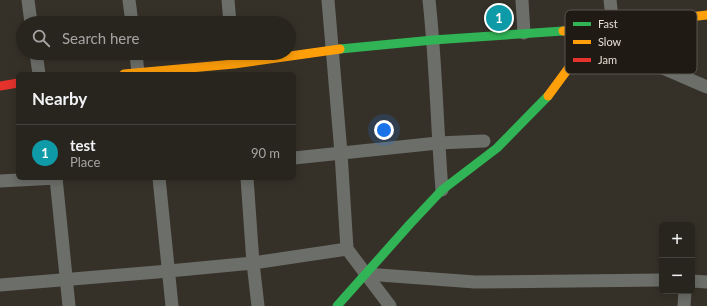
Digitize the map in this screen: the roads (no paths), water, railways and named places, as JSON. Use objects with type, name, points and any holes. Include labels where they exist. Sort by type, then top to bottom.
[{"type":"street","points":[[28,0],[30,16]]},
{"type":"street","points":[[130,0],[131,16]]},
{"type":"street","points":[[228,0],[229,16]]},
{"type":"street","points":[[328,0],[331,50],[341,154],[347,249],[390,306]]},
{"type":"street","points":[[429,0],[433,40],[442,190]]},
{"type":"street","points":[[522,0],[524,33]]},
{"type":"street","points":[[610,0],[611,10]]},
{"type":"street","points":[[697,16],[707,15]]},
{"type":"street","points":[[296,55],[433,40],[565,31]]},
{"type":"street","points":[[37,60],[39,72]]},
{"type":"street","points":[[139,60],[145,72]]},
{"type":"street","points":[[155,72],[262,60]]},
{"type":"street","points":[[337,306],[442,190],[497,148],[549,95],[565,73]]},
{"type":"street","points":[[677,74],[707,87]]},
{"type":"street","points":[[0,86],[16,83]]},
{"type":"street","points":[[296,158],[438,142],[484,141]]},
{"type":"street","points":[[0,181],[19,180]]},
{"type":"street","points":[[56,180],[69,306]]},
{"type":"street","points":[[159,180],[170,271],[172,306]]},
{"type":"street","points":[[247,180],[253,263],[258,306]]},
{"type":"street","points":[[0,285],[253,263],[347,249]]},
{"type":"street","points":[[366,274],[476,282],[659,280]]},
{"type":"street","points":[[695,281],[707,282]]},
{"type":"street","points":[[684,306],[685,294]]},
{"type":"place","name":"test","points":[[499,18]]}]
